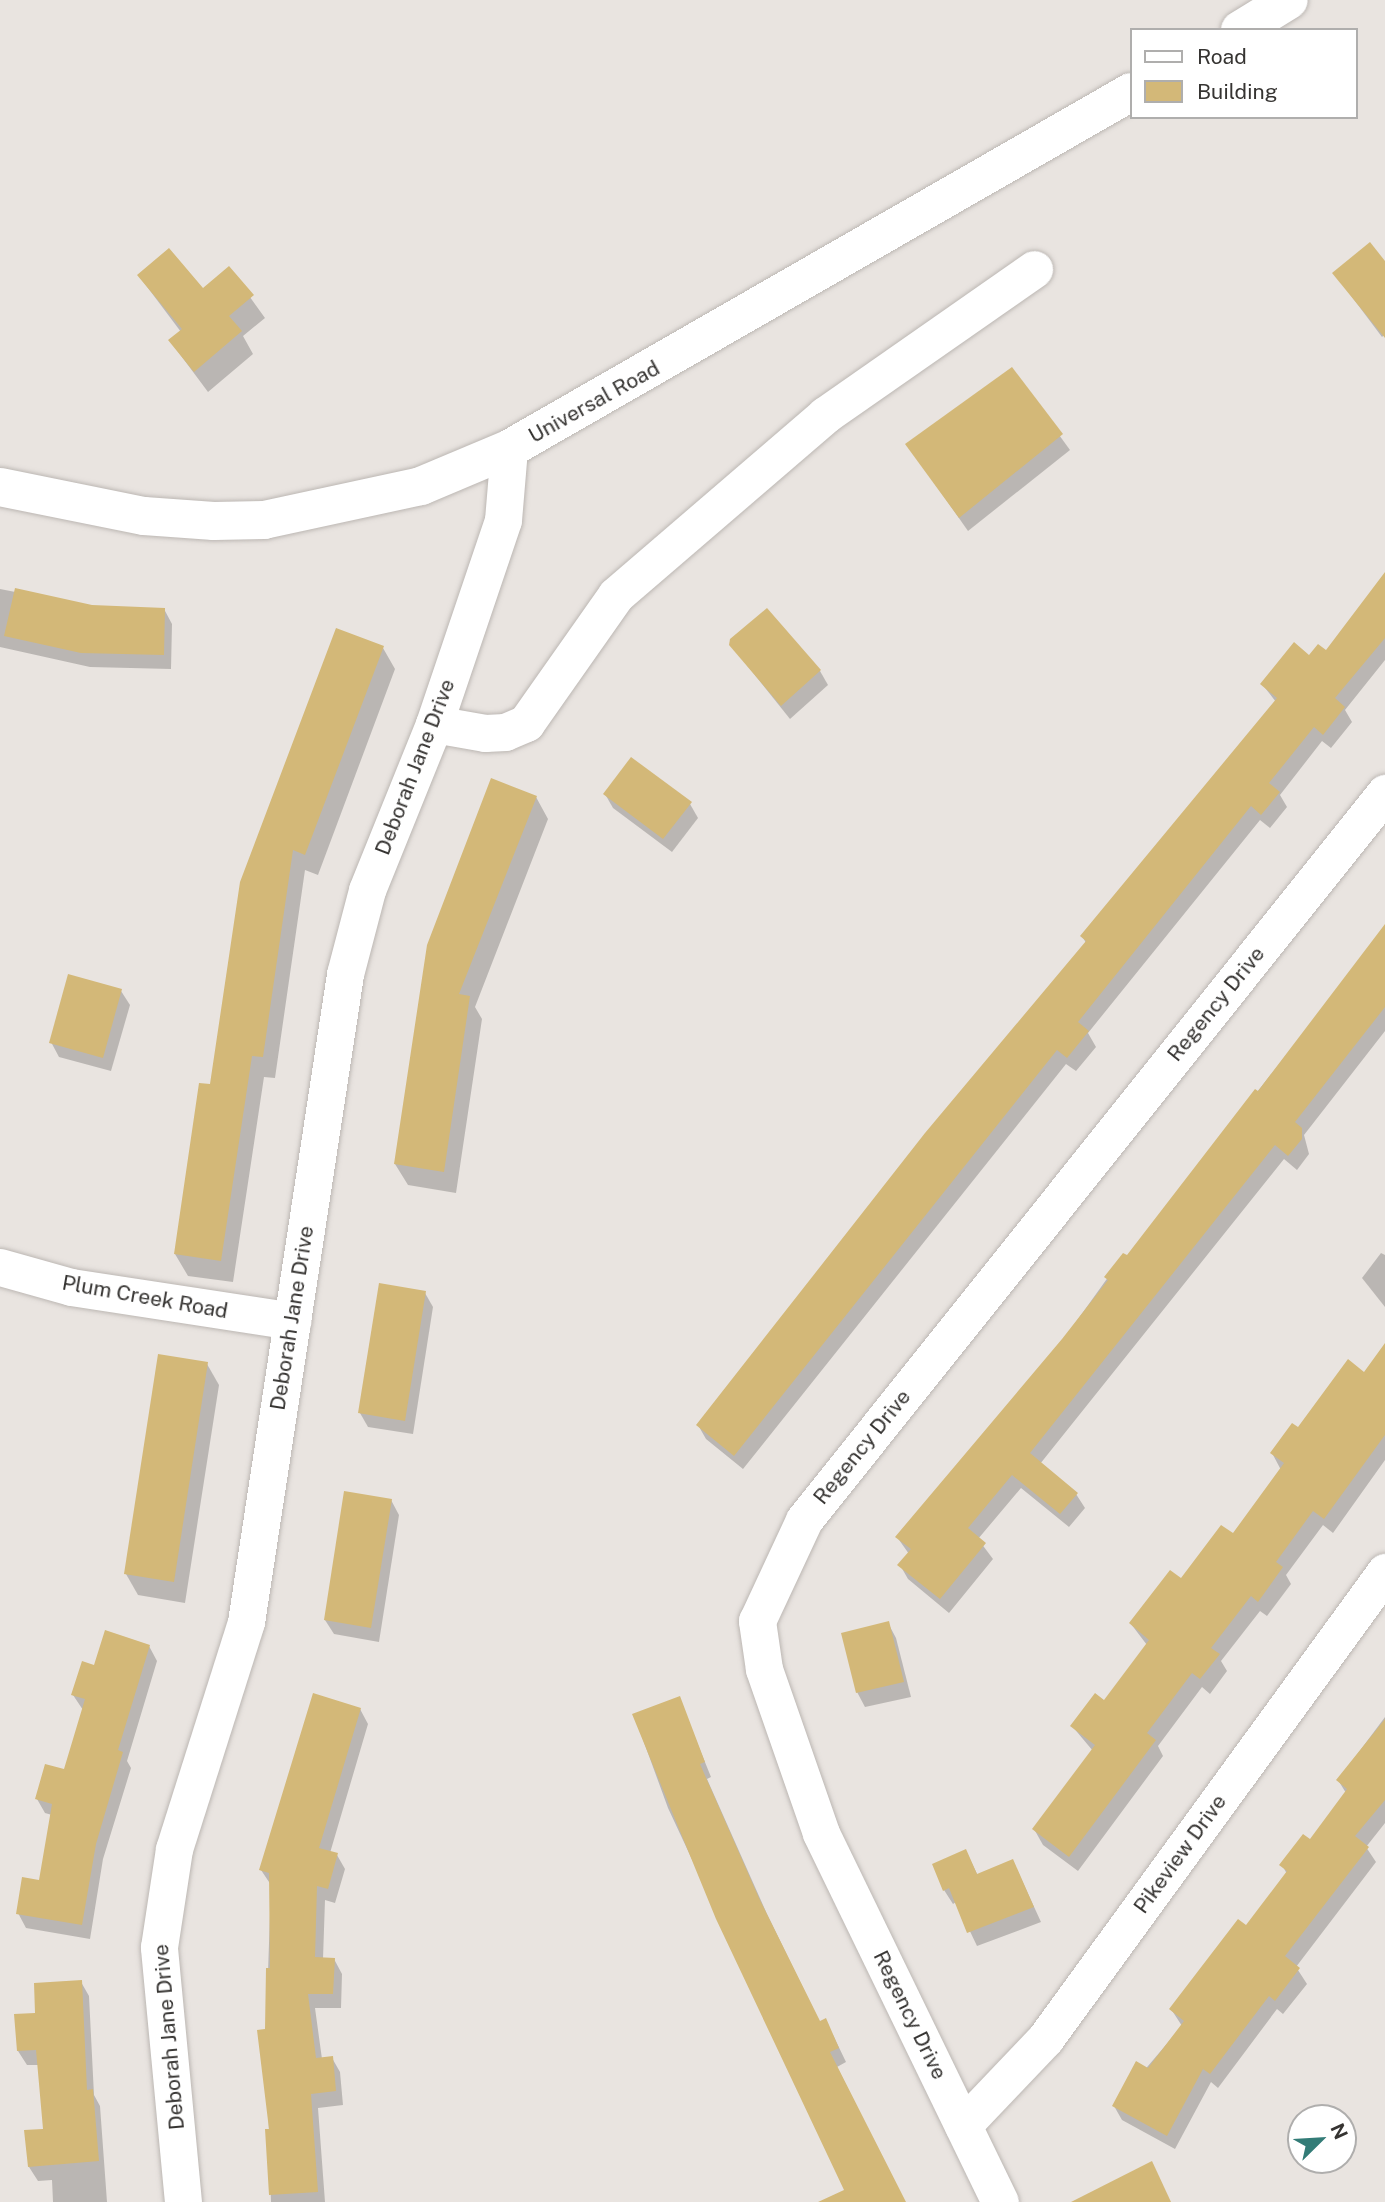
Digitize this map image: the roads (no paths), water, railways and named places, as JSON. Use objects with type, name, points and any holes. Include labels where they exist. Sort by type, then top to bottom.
[{"type":"street","points":[[1243,28],[1289,0]]},
{"type":"street","name":"Universal Road","points":[[0,486],[144,516],[264,520],[421,486],[509,449],[1130,93]]},
{"type":"street","points":[[434,724],[485,733],[505,732],[526,723],[616,596],[825,415],[1034,269]]},
{"type":"street","name":"Deborah Jane Drive","points":[[183,2202],[159,1947],[174,1849],[246,1622],[345,974],[367,890],[434,724],[503,520],[509,449]]},
{"type":"street","name":"Regency Drive","points":[[999,2202],[821,1833],[764,1669],[757,1621],[804,1520],[1385,793]]},
{"type":"street","name":"Plum Creek Road","points":[[0,1267],[71,1287],[292,1321]]},
{"type":"street","name":"Pikeview Drive","points":[[963,2125],[1045,2039],[1385,1572]]}]
